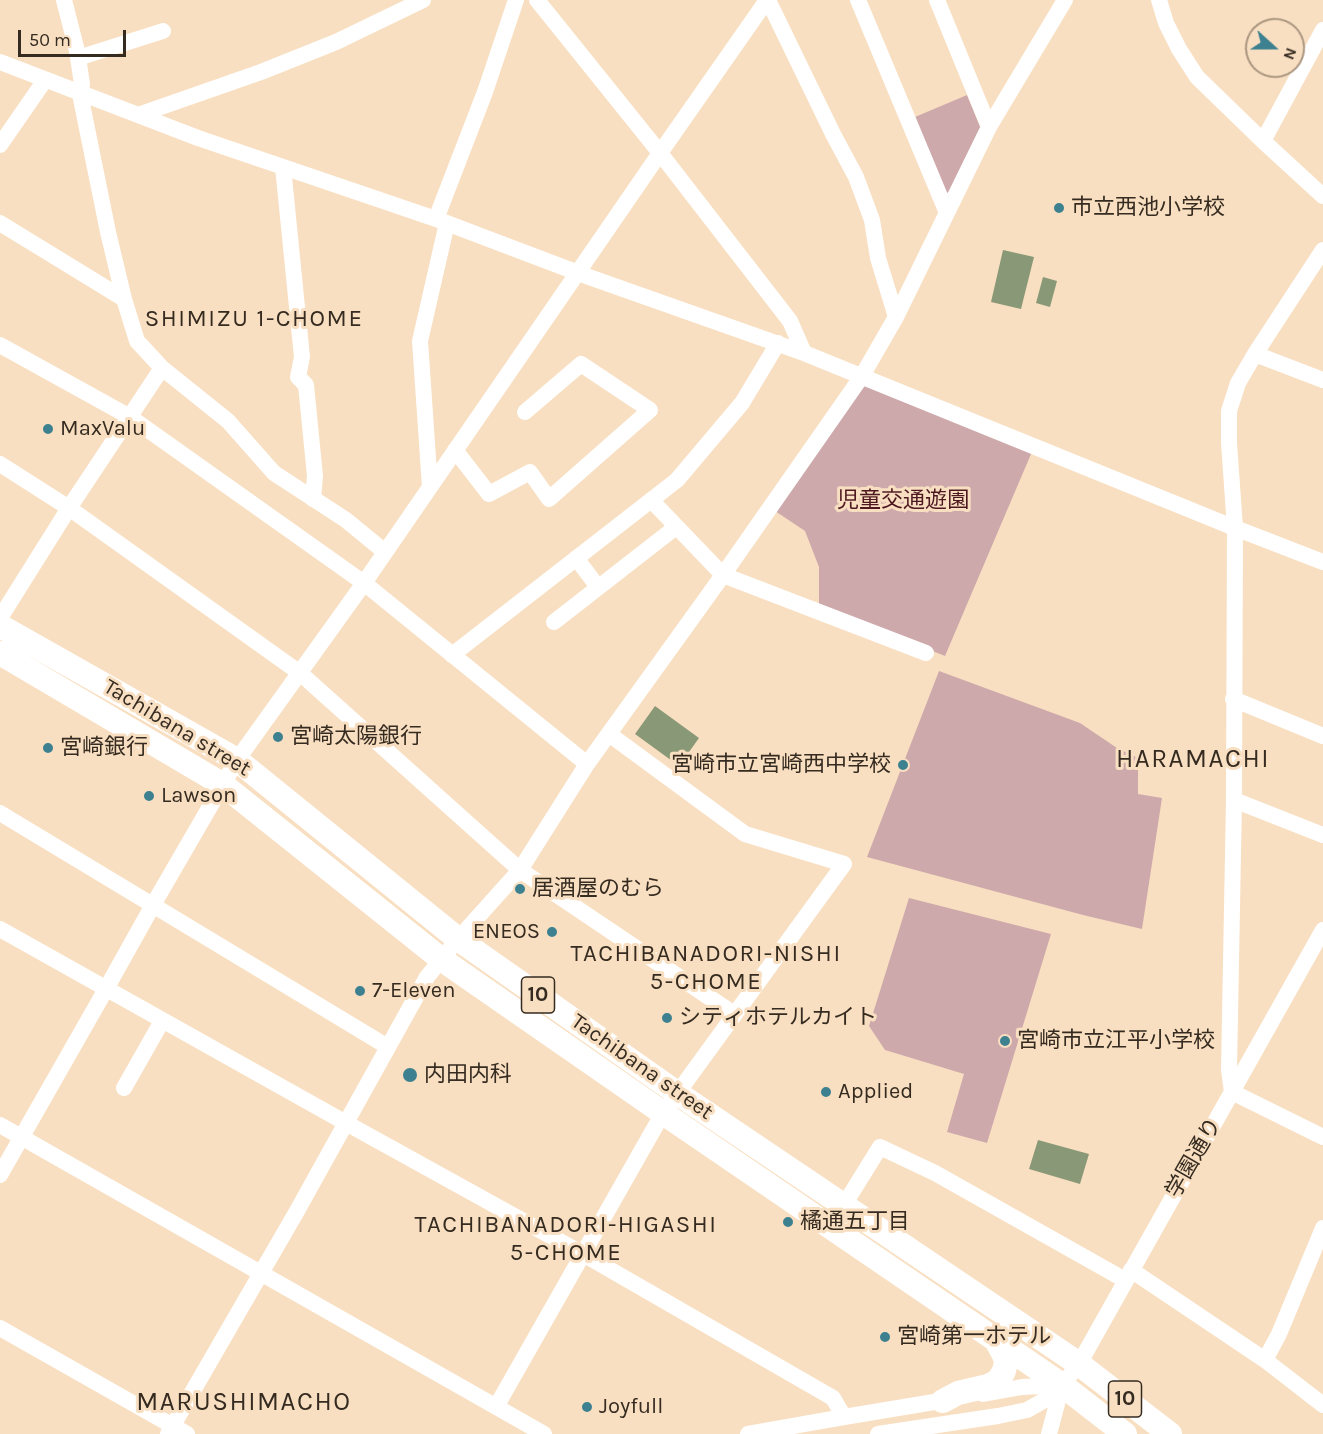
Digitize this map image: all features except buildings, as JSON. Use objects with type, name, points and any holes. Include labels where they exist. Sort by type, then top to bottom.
[{"type":"highway","name":"Tachibana street","points":[[0,626],[237,760],[458,939],[670,1103],[996,1340],[1062,1384]]},
{"type":"highway","name":"Tachibana street","points":[[0,653],[222,784],[441,959],[670,1103],[844,1205],[1079,1364]]},
{"type":"highway","points":[[943,1401],[958,1393],[988,1386],[998,1381],[1006,1362],[996,1340]]},
{"type":"highway","name":"10","points":[[1079,1364],[1170,1434]]},
{"type":"highway","name":"10","points":[[1062,1384],[1125,1434]]},
{"type":"street","points":[[64,0],[78,58],[82,84],[80,94],[108,231],[124,299],[137,341],[162,368],[228,421],[274,472],[346,520],[386,552]]},
{"type":"street","points":[[138,115],[261,72],[336,42],[423,0]]},
{"type":"street","points":[[430,487],[420,341],[442,221],[516,0]]},
{"type":"street","points":[[537,0],[660,153],[790,321],[804,353]]},
{"type":"street","points":[[0,1175],[237,760],[386,552],[768,0],[856,177],[872,220],[878,258],[896,316]]},
{"type":"street","points":[[858,0],[947,213]]},
{"type":"street","points":[[937,0],[989,126]]},
{"type":"street","points":[[1159,0],[1166,23],[1197,77],[1323,196]]},
{"type":"street","points":[[0,1328],[176,1431],[260,1274],[428,977],[458,939],[520,870],[587,764],[862,376],[896,316],[989,126],[1063,1]]},
{"type":"street","points":[[1263,141],[1323,30]]},
{"type":"street","points":[[78,58],[163,31]]},
{"type":"street","points":[[0,62],[198,138],[442,221],[578,273],[804,353],[1235,528],[1321,557]]},
{"type":"street","points":[[0,145],[45,80]]},
{"type":"street","points":[[283,167],[302,357],[298,377],[306,385],[315,476],[313,499]]},
{"type":"street","points":[[0,223],[124,299]]},
{"type":"street","points":[[1323,250],[1317,271],[1255,354],[1238,383],[1229,411],[1235,528],[1234,800],[1229,1070],[1232,1092],[1323,1137]]},
{"type":"street","points":[[452,655],[677,480],[742,403],[778,344]]},
{"type":"street","points":[[0,345],[130,417],[364,583],[587,764]]},
{"type":"street","points":[[1255,354],[1323,380]]},
{"type":"street","points":[[455,450],[489,494],[530,472],[549,499],[650,410],[581,364],[525,412]]},
{"type":"street","points":[[0,618],[69,508],[162,368]]},
{"type":"street","points":[[0,464],[69,508],[300,673],[520,870],[735,1014]]},
{"type":"street","points":[[651,500],[723,575],[926,652]]},
{"type":"street","points":[[554,622],[676,527]]},
{"type":"street","points":[[576,558],[598,587]]},
{"type":"street","points":[[1233,699],[1323,736]]},
{"type":"street","points":[[496,1407],[670,1103],[844,864],[745,834],[609,734]]},
{"type":"street","points":[[1234,800],[1323,835]]},
{"type":"street","points":[[0,813],[388,1047]]},
{"type":"street","points":[[0,929],[583,1254],[833,1398],[844,1417]]},
{"type":"street","name":"学園通り","points":[[878,1434],[1027,1410],[1050,1397],[1062,1384],[1079,1364],[1323,930]]},
{"type":"street","points":[[124,1088],[162,1020]]},
{"type":"street","points":[[0,1125],[544,1434]]},
{"type":"street","points":[[844,1205],[880,1147],[936,1173],[1128,1275],[1265,1360],[1323,1405]]},
{"type":"street","points":[[1265,1360],[1279,1334],[1323,1228]]},
{"type":"street","points":[[748,1434],[1022,1387],[1062,1384],[1050,1434]]},
{"type":"green space","points":[[967,95],[981,129],[949,193],[945,192],[915,117]]},
{"type":"green space","name":"児童交通遊園","points":[[867,378],[1034,447],[945,656],[819,606],[819,567],[805,531],[775,511]]},
{"type":"green space","points":[[939,671],[1080,723],[1117,748],[1138,758],[1138,794],[1162,798],[1142,929],[867,857]]},
{"type":"green space","points":[[909,898],[1051,934],[987,1143],[947,1132],[964,1074],[885,1050],[869,1026]]},
{"type":"shaded area","points":[[1003,250],[1034,257],[1021,309],[991,302]]},
{"type":"shaded area","points":[[1043,277],[1057,281],[1050,307],[1036,303]]},
{"type":"shaded area","points":[[655,706],[699,738],[679,766],[635,734]]},
{"type":"shaded area","points":[[1038,1140],[1089,1154],[1080,1184],[1029,1169]]},
{"type":"place","name":"市立西池小学校","points":[[1059,208]]},
{"type":"place","name":"MaxValu","points":[[48,429]]},
{"type":"place","name":"宮崎太陽銀行","points":[[278,737]]},
{"type":"place","name":"宮崎銀行","points":[[48,748]]},
{"type":"place","name":"宮崎市立宮崎西中学校","points":[[903,765]]},
{"type":"place","name":"Lawson","points":[[149,796]]},
{"type":"place","name":"居酒屋のむら","points":[[520,889]]},
{"type":"place","name":"ENEOS","points":[[552,932]]},
{"type":"place","name":"7-Eleven","points":[[360,991]]},
{"type":"place","name":"シティホテルカイト","points":[[667,1018]]},
{"type":"place","name":"宮崎市立江平小学校","points":[[1005,1041]]},
{"type":"place","name":"内田内科","points":[[410,1075]]},
{"type":"place","name":"Applied","points":[[826,1092]]},
{"type":"place","name":"橘通五丁目","points":[[788,1222]]},
{"type":"place","name":"宮崎第一ホテル","points":[[885,1337]]},
{"type":"place","name":"Joyfull","points":[[587,1407]]},
{"type":"district","name":"SHIMIZU 1-CHOME","points":[[254,319]]},
{"type":"district","name":"HARAMACHI","points":[[1193,760]]},
{"type":"district","name":"TACHIBANADORI-NISHI 5-CHOME","points":[[706,968]]},
{"type":"district","name":"TACHIBANADORI-HIGASHI 5-CHOME","points":[[566,1239]]},
{"type":"district","name":"MARUSHIMACHO","points":[[244,1403]]}]
